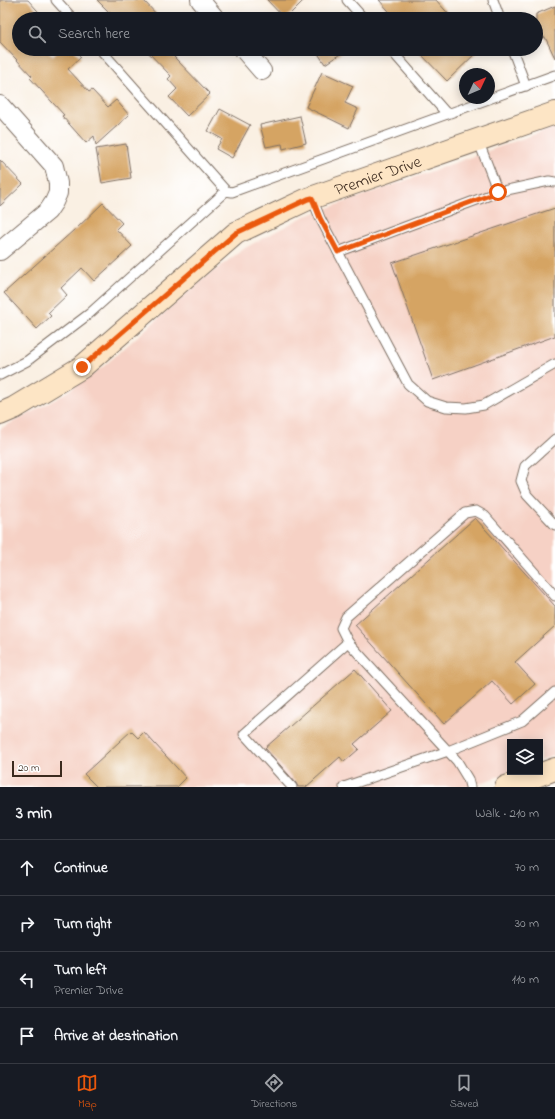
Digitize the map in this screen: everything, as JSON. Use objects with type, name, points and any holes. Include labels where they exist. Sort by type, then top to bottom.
[{"type":"street","points":[[200,0],[210,12]]},
{"type":"street","points":[[249,56],[262,71]]},
{"type":"street","points":[[0,105],[54,166],[58,183],[58,193],[48,211],[0,251]]},
{"type":"street","name":"Premier Drive","points":[[0,414],[14,408],[82,367],[236,233],[312,198],[555,113]]},
{"type":"street","points":[[506,787],[555,769]]},
{"type":"lane","points":[[56,0],[67,12]]},
{"type":"lane","points":[[347,0],[358,12]]},
{"type":"lane","points":[[493,0],[497,12]]},
{"type":"lane","points":[[106,56],[226,191],[232,192],[555,75]]},
{"type":"lane","points":[[396,56],[447,114]]},
{"type":"lane","points":[[515,56],[526,86]]},
{"type":"lane","points":[[478,140],[498,192]]},
{"type":"lane","points":[[338,252],[498,192],[550,181],[555,182]]},
{"type":"lane","points":[[0,375],[27,361],[89,314],[226,191]]},
{"type":"lane","points":[[312,198],[320,218],[408,384],[427,401],[446,407],[466,408],[484,405],[555,364]]},
{"type":"lane","points":[[555,439],[525,466],[521,481],[527,495],[555,525]]},
{"type":"lane","points":[[470,787],[468,779],[457,761],[348,642],[342,628],[346,617],[465,513],[476,511],[485,516],[555,596]]},
{"type":"lane","points":[[292,787],[244,734],[348,642]]},
{"type":"lane","points":[[344,787],[448,751],[522,721],[555,692]]},
{"type":"shaded area","points":[[555,127],[555,755],[543,760],[543,739],[507,739],[507,773],[471,787],[0,787],[0,429],[58,398],[104,366],[203,279],[245,248],[303,217]]},
{"type":"building","points":[[0,0],[28,0],[39,12],[12,12],[12,55],[0,42]]},
{"type":"building","points":[[97,0],[143,0],[154,12],[109,12]]},
{"type":"building","points":[[267,0],[304,0],[292,12],[278,12]]},
{"type":"building","points":[[379,0],[436,0],[447,12],[390,12]]},
{"type":"building","points":[[555,6],[555,58],[545,37],[543,38],[543,12],[541,12]]},
{"type":"building","points":[[13,56],[80,56],[81,57],[68,69],[89,92],[92,90],[108,107],[116,100],[129,115],[96,145],[94,136],[86,143],[62,116],[64,115],[30,78],[32,76]]},
{"type":"building","points":[[152,56],[175,56],[174,57],[210,94],[187,116],[169,97],[177,89],[168,79],[171,76]]},
{"type":"building","points":[[320,56],[337,56],[325,64]]},
{"type":"building","points":[[423,56],[473,56],[447,81]]},
{"type":"building","points":[[322,72],[353,86],[345,103],[358,109],[349,128],[306,107]]},
{"type":"building","points":[[220,109],[250,125],[232,158],[216,149],[222,139],[208,131]]},
{"type":"building","points":[[300,116],[306,143],[283,149],[282,144],[266,147],[260,125]]},
{"type":"building","points":[[126,144],[131,178],[102,183],[96,149]]},
{"type":"building","points":[[0,160],[23,184],[0,206]]},
{"type":"building","points":[[103,203],[122,223],[116,229],[132,246],[94,281],[82,268],[61,288],[67,295],[48,313],[51,316],[37,329],[4,293]]},
{"type":"building","points":[[555,208],[555,336],[433,380],[392,263]]},
{"type":"building","points":[[475,518],[555,606],[555,626],[515,662],[535,684],[513,704],[492,681],[444,724],[355,625]]},
{"type":"building","points":[[355,669],[392,711],[354,744],[359,749],[344,762],[340,757],[306,787],[298,787],[265,748]]},
{"type":"building","points":[[131,731],[138,738],[144,732],[186,778],[177,787],[97,787],[84,774]]},
{"type":"route","points":[[82,367],[236,233],[308,199],[312,198],[320,218],[338,252],[498,192]]}]
